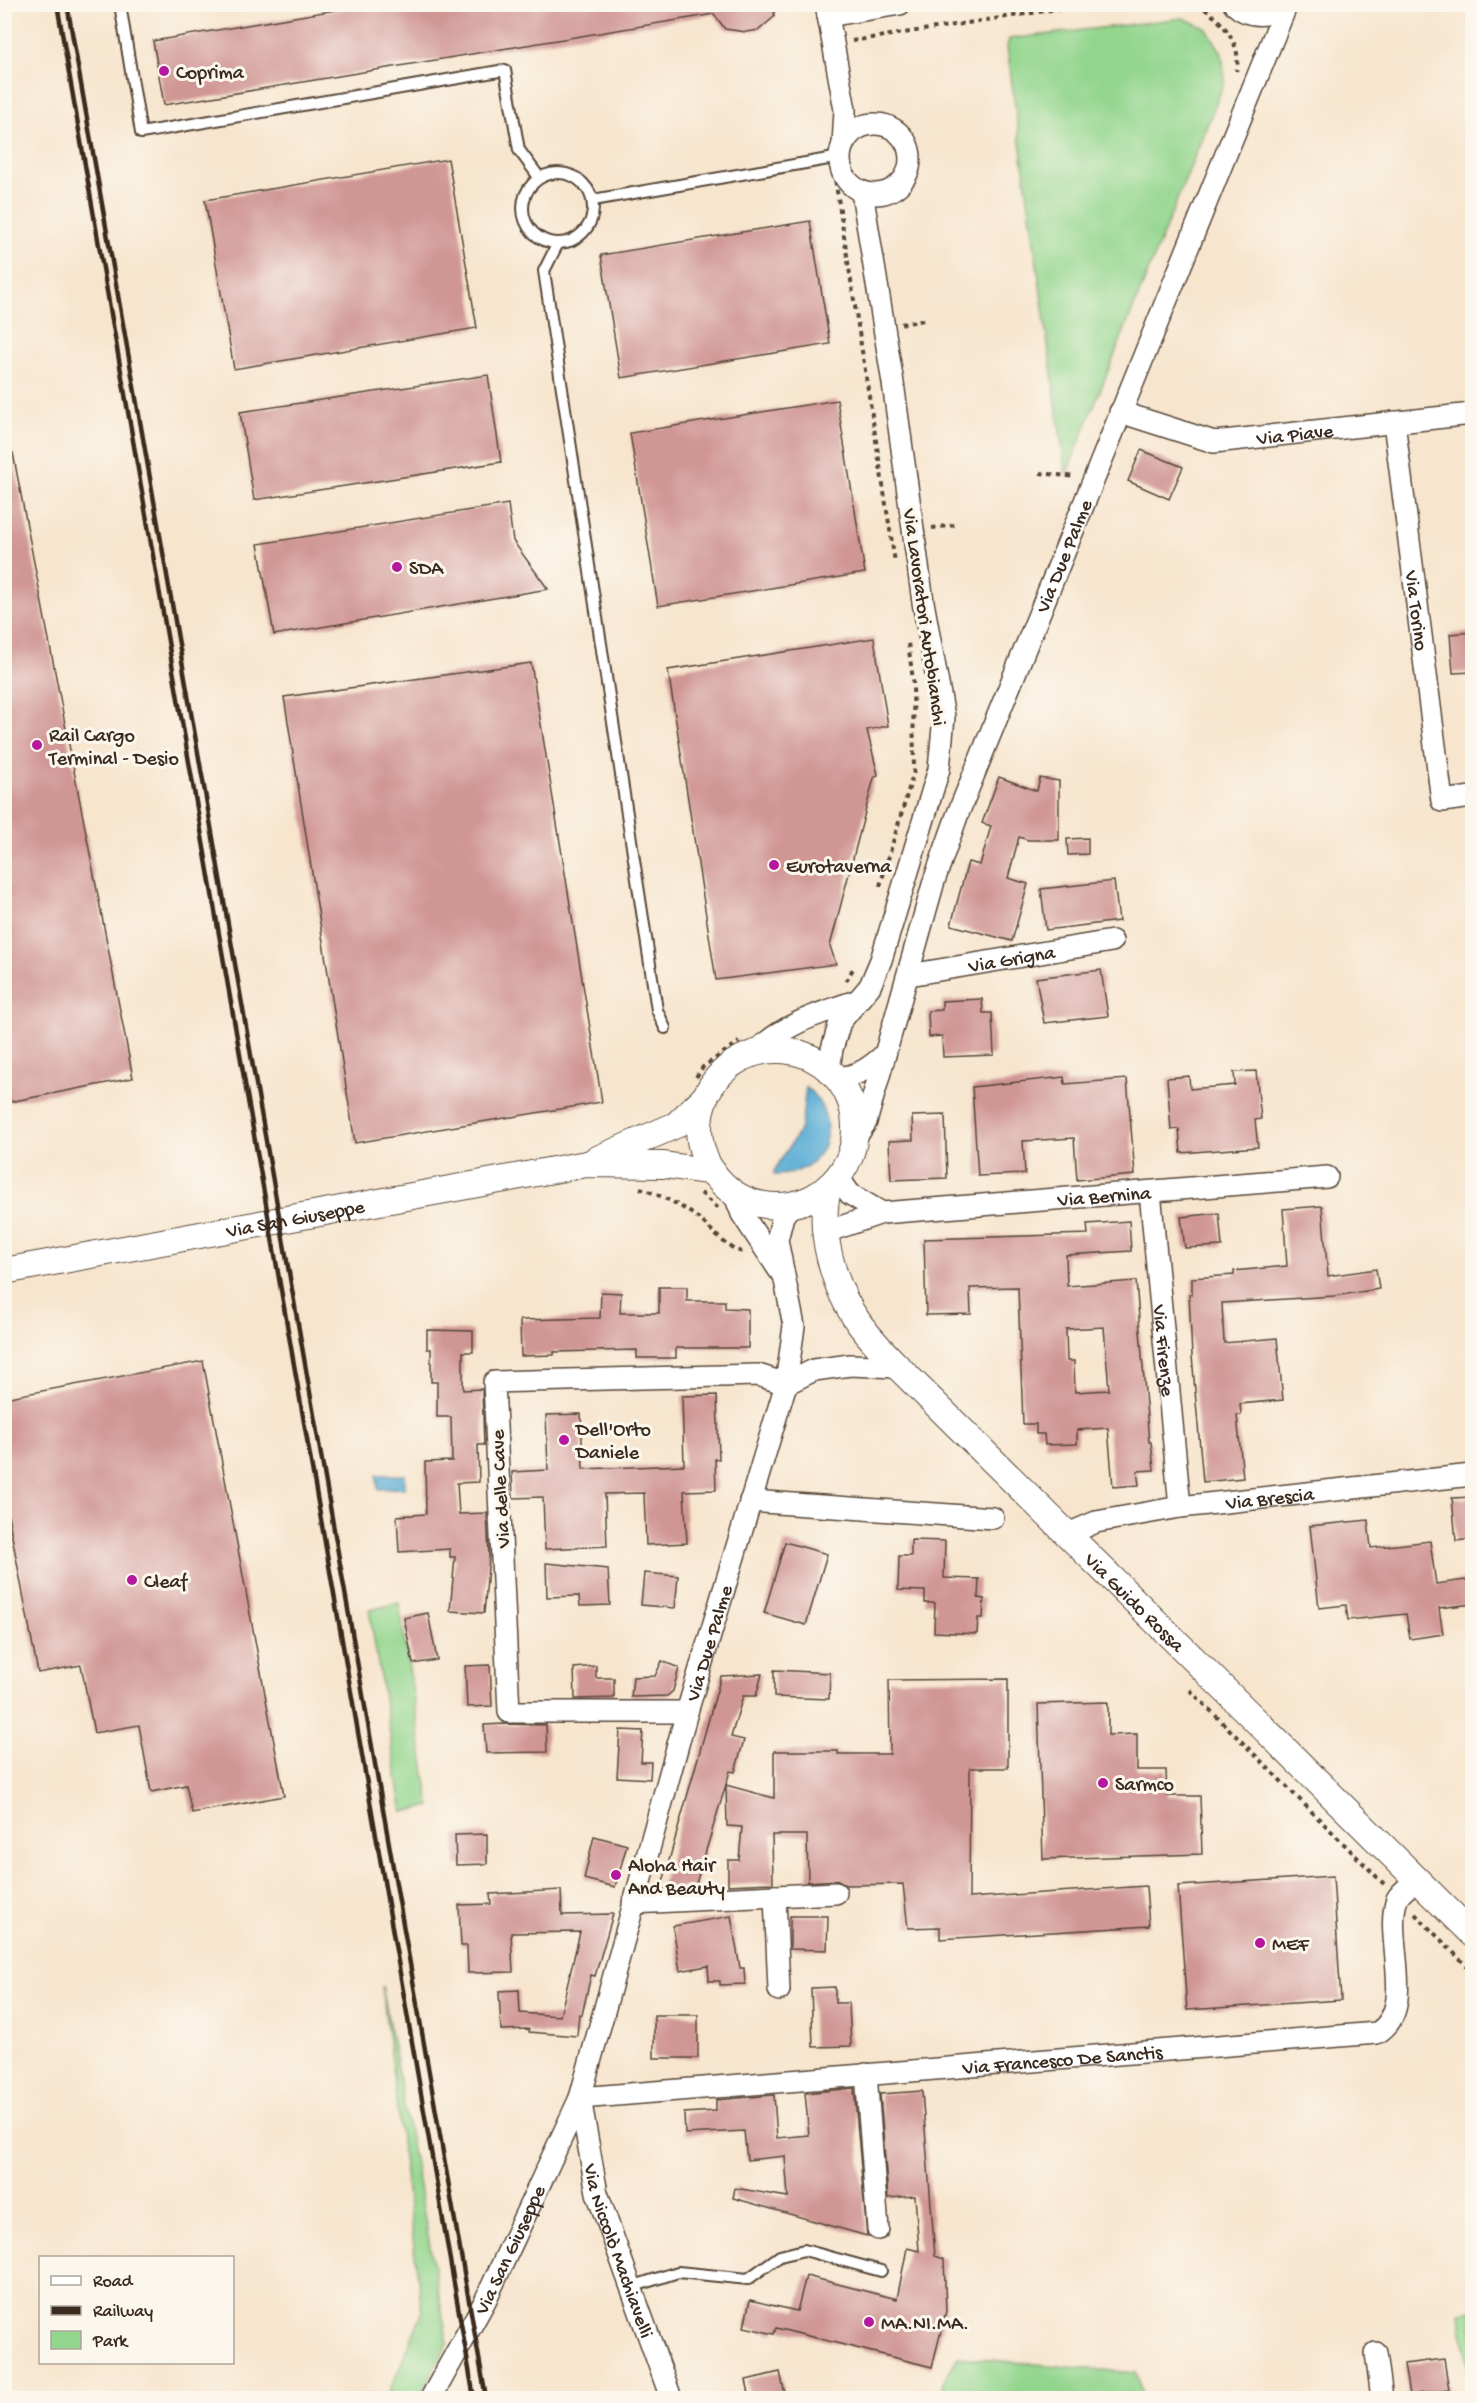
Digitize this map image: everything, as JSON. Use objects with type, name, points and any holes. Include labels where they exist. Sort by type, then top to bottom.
[{"type":"street","points":[[838,154],[857,128],[880,123],[901,134],[908,144],[911,155],[910,167],[905,178],[897,187],[878,194],[862,192],[846,178],[838,154],[845,110],[827,10],[900,4]]},
{"type":"street","points":[[1234,4],[1242,11],[1253,14]]},
{"type":"street","name":"Via Due Palme","points":[[1262,63],[1263,35],[1253,14],[1273,12],[1286,4]]},
{"type":"street","name":"Via Due Palme","points":[[854,1140],[866,1122],[934,881],[957,816],[1286,4]]},
{"type":"street","points":[[845,110],[857,128]]},
{"type":"street","name":"Via Lavoratori Autobianchi","points":[[833,1073],[832,1049],[848,995],[870,986],[888,939],[939,769],[944,717],[924,602],[868,219],[862,192]]},
{"type":"street","points":[[868,219],[886,192]]},
{"type":"street","name":"Via Piave","points":[[1120,412],[1214,442],[1473,414]]},
{"type":"street","name":"Via Torino","points":[[1394,422],[1442,801],[1473,797]]},
{"type":"street","name":"Via Grigna","points":[[909,975],[1112,941]]},
{"type":"street","points":[[749,1046],[794,1051],[813,1058],[833,1073],[852,1104],[855,1119],[851,1153],[833,1182],[820,1193],[793,1204],[772,1206],[747,1200],[727,1201],[700,1142],[699,1089],[717,1077],[749,1046],[769,1039],[823,1012],[848,995]]},
{"type":"street","points":[[833,1073],[858,1074],[885,1054]]},
{"type":"street","name":"Via San Giuseppe","points":[[586,1164],[676,1125],[699,1089]]},
{"type":"street","name":"Via San Giuseppe","points":[[4,1271],[586,1164],[664,1165],[712,1172]]},
{"type":"street","name":"Via Bernina","points":[[828,1241],[848,1223],[882,1213],[1327,1177]]},
{"type":"street","points":[[833,1182],[882,1213]]},
{"type":"street","name":"Via Guido Rossa","points":[[833,1182],[825,1200],[828,1241],[836,1275],[860,1325],[897,1367],[1473,1934]]},
{"type":"street","name":"Via Firenze","points":[[1150,1192],[1180,1507]]},
{"type":"street","name":"Via Due Palme","points":[[727,1201],[742,1215],[786,1281]]},
{"type":"street","name":"Via Due Palme","points":[[580,2098],[687,1712],[786,1384],[794,1326],[777,1240],[783,1216],[793,1204]]},
{"type":"street","name":"Via Guido Rossa","points":[[793,1204],[828,1241]]},
{"type":"street","points":[[786,1384],[814,1370],[850,1365],[897,1367]]},
{"type":"street","name":"Via delle Cave","points":[[687,1712],[509,1712],[494,1382],[758,1375],[786,1384]]},
{"type":"street","name":"Via Brescia","points":[[1068,1534],[1096,1522],[1180,1507],[1473,1474]]},
{"type":"street","points":[[750,1501],[993,1518]]},
{"type":"street","name":"Via Francesco De Sanctis","points":[[580,2098],[1377,2033],[1390,2022],[1397,2003],[1394,1921],[1397,1897],[1417,1880]]},
{"type":"street","points":[[633,1903],[836,1893]]},
{"type":"street","points":[[775,1896],[779,1990]]},
{"type":"street","points":[[866,2074],[878,2229]]},
{"type":"street","name":"Via San Giuseppe","points":[[431,2398],[485,2301],[580,2098]]},
{"type":"street","name":"Via Niccolò Machiavelli","points":[[580,2098],[597,2193],[671,2398]]},
{"type":"street","points":[[1376,2353],[1382,2398]]},
{"type":"lane","points":[[120,4],[141,133],[505,70],[519,150],[539,177]]},
{"type":"lane","points":[[593,200],[838,154]]},
{"type":"lane","points":[[550,173],[572,175],[582,181],[593,200],[594,211],[586,230],[578,237],[558,243],[537,236],[529,228],[524,218],[522,206],[525,195],[539,177],[550,173]]},
{"type":"lane","points":[[558,243],[543,271],[657,1010],[665,1028]]},
{"type":"lane","points":[[631,2287],[678,2272],[748,2279],[780,2256],[804,2250],[881,2271]]},
{"type":"path","points":[[832,44],[1090,4]]},
{"type":"path","points":[[1197,4],[1218,18],[1232,38],[1238,64],[1234,75]]},
{"type":"path","points":[[838,154],[896,568]]},
{"type":"path","points":[[1040,473],[1075,477],[1078,467]]},
{"type":"path","points":[[878,894],[914,771],[913,680],[906,635]]},
{"type":"path","points":[[848,995],[858,961]]},
{"type":"path","points":[[699,1089],[703,1067],[749,1046]]},
{"type":"path","points":[[683,1168],[697,1189],[727,1201]]},
{"type":"path","points":[[633,1185],[660,1195],[697,1218],[731,1248],[752,1256]]},
{"type":"green space","points":[[1183,18],[1206,28],[1222,53],[1225,81],[1066,475],[1007,47],[1009,39]]},
{"type":"green space","points":[[399,1603],[430,1806],[403,1812],[369,1610]]},
{"type":"green space","points":[[382,1986],[448,2344],[418,2398],[387,2398],[422,2313]]},
{"type":"green space","points":[[1472,2310],[1472,2398],[1460,2312]]},
{"type":"green space","points":[[958,2357],[1136,2373],[1143,2398],[940,2398],[945,2379]]},
{"type":"water","points":[[806,1087],[818,1101],[825,1115],[827,1130],[825,1144],[818,1156],[807,1166],[792,1173],[774,1175],[774,1171],[801,1128]]},
{"type":"water","points":[[377,1475],[405,1475],[405,1488],[378,1489]]},
{"type":"building","points":[[371,4],[775,4],[774,17],[759,30],[746,32],[725,29],[714,14],[164,105],[153,41]]},
{"type":"building","points":[[448,159],[477,328],[234,369],[205,200]]},
{"type":"building","points":[[810,221],[830,344],[621,378],[601,255]]},
{"type":"building","points":[[488,375],[501,462],[254,500],[240,412]]},
{"type":"building","points":[[837,400],[865,573],[658,606],[630,433]]},
{"type":"building","points":[[1141,450],[1183,467],[1169,499],[1128,481]]},
{"type":"building","name":"Rail Cargo Terminal - Desio","points":[[13,453],[133,1078],[4,1103],[4,454]]},
{"type":"building","name":"SDA","points":[[508,504],[513,541],[548,589],[274,635],[258,544]]},
{"type":"building","points":[[1473,632],[1473,672],[1453,673],[1450,634]]},
{"type":"building","points":[[874,638],[888,726],[867,730],[878,775],[874,778],[830,946],[836,964],[716,980],[668,670]]},
{"type":"building","points":[[531,663],[602,1102],[355,1143],[284,697]]},
{"type":"building","points":[[999,777],[1037,791],[1040,778],[1059,781],[1059,840],[1028,840],[1019,837],[1008,878],[1028,884],[1012,941],[951,925],[968,862],[980,865],[991,826],[982,823]]},
{"type":"building","points":[[1088,838],[1088,854],[1068,855],[1067,839]]},
{"type":"building","points":[[1114,881],[1119,921],[1046,930],[1041,889]]},
{"type":"building","points":[[1101,970],[1108,1016],[1044,1023],[1036,978]]},
{"type":"building","points":[[982,999],[983,1013],[992,1013],[994,1055],[943,1057],[942,1036],[929,1037],[928,1011],[942,1010],[942,1001]]},
{"type":"building","points":[[1256,1071],[1261,1119],[1255,1120],[1258,1147],[1181,1153],[1179,1129],[1171,1130],[1167,1078],[1189,1076],[1190,1089],[1235,1085],[1234,1072]]},
{"type":"building","points":[[1064,1077],[1065,1084],[1127,1079],[1135,1175],[1077,1180],[1074,1138],[1023,1141],[1025,1174],[978,1176],[972,1087]]},
{"type":"building","points":[[945,1115],[947,1178],[891,1180],[889,1141],[913,1140],[912,1116]]},
{"type":"building","points":[[1322,1206],[1328,1276],[1376,1269],[1379,1289],[1334,1296],[1222,1303],[1224,1343],[1277,1338],[1283,1400],[1240,1404],[1241,1415],[1237,1415],[1243,1478],[1203,1482],[1192,1356],[1189,1294],[1192,1294],[1192,1278],[1234,1275],[1234,1271],[1287,1266],[1283,1209]]},
{"type":"building","points":[[1219,1213],[1222,1246],[1185,1248],[1181,1217]]},
{"type":"building","points":[[1129,1221],[1131,1251],[1066,1255],[1067,1286],[1136,1281],[1149,1442],[1151,1442],[1154,1470],[1137,1471],[1139,1485],[1113,1487],[1108,1428],[1077,1430],[1077,1444],[1045,1445],[1044,1434],[1036,1434],[1036,1424],[1023,1424],[1018,1287],[970,1288],[971,1314],[926,1315],[924,1239],[1088,1234],[1087,1224]],"holes":[[[1104,1327],[1109,1390],[1075,1392],[1074,1361],[1067,1361],[1066,1329]]]},
{"type":"building","points":[[659,1287],[687,1287],[687,1301],[725,1301],[725,1308],[748,1309],[748,1348],[676,1348],[676,1358],[637,1358],[637,1350],[554,1352],[554,1355],[521,1356],[520,1320],[600,1318],[601,1292],[621,1293],[620,1313],[659,1313]]},
{"type":"building","points":[[427,1330],[473,1331],[473,1352],[463,1352],[463,1390],[482,1389],[484,1445],[478,1445],[479,1482],[457,1483],[459,1514],[487,1513],[489,1556],[484,1613],[450,1611],[455,1557],[450,1557],[450,1549],[399,1552],[397,1516],[426,1514],[425,1462],[452,1461],[451,1417],[437,1417],[437,1382],[431,1382],[431,1349],[427,1349]]},
{"type":"building","name":"Cleaf","points":[[203,1361],[284,1796],[192,1813],[186,1785],[151,1792],[139,1725],[94,1733],[81,1665],[38,1673],[4,1494],[4,1398]]},
{"type":"building","points":[[717,1395],[719,1459],[715,1459],[716,1490],[684,1491],[687,1543],[646,1545],[644,1493],[605,1494],[607,1546],[545,1549],[543,1497],[513,1498],[512,1472],[548,1470],[546,1415],[581,1414],[583,1469],[684,1465],[682,1396]]},
{"type":"building","points":[[1473,1497],[1473,1539],[1456,1541],[1452,1498]]},
{"type":"building","points":[[1368,1520],[1371,1548],[1430,1541],[1436,1584],[1473,1579],[1473,1604],[1439,1608],[1443,1634],[1410,1639],[1406,1614],[1348,1620],[1346,1605],[1319,1608],[1310,1526]]},
{"type":"building","points":[[911,1540],[945,1541],[944,1578],[979,1579],[978,1598],[984,1599],[983,1618],[978,1618],[977,1634],[934,1632],[935,1603],[925,1603],[925,1591],[898,1590],[899,1556],[911,1556]]},
{"type":"building","points":[[785,1542],[827,1554],[806,1625],[764,1613]]},
{"type":"building","points":[[546,1563],[608,1569],[610,1605],[580,1606],[579,1596],[547,1597]]},
{"type":"building","points":[[644,1573],[678,1576],[675,1608],[641,1605]]},
{"type":"building","points":[[428,1613],[437,1660],[413,1664],[404,1618]]},
{"type":"building","points":[[662,1661],[679,1668],[673,1691],[667,1696],[631,1697],[633,1677],[655,1676]]},
{"type":"building","points":[[490,1665],[492,1706],[467,1707],[465,1666]]},
{"type":"building","points":[[596,1666],[596,1678],[614,1678],[614,1698],[575,1699],[574,1668]]},
{"type":"building","points":[[774,1670],[830,1673],[829,1699],[774,1697]]},
{"type":"building","points":[[762,1674],[756,1696],[743,1696],[731,1737],[744,1740],[735,1772],[730,1771],[695,1887],[661,1889],[721,1676]]},
{"type":"building","points":[[1008,1679],[1008,1768],[970,1768],[969,1898],[1146,1886],[1149,1926],[940,1939],[940,1927],[908,1928],[903,1884],[845,1885],[836,1880],[808,1882],[807,1835],[772,1835],[773,1883],[728,1885],[728,1860],[739,1860],[742,1827],[727,1826],[726,1785],[774,1798],[774,1751],[890,1754],[889,1680]]},
{"type":"building","name":"Sarmco","points":[[1108,1702],[1108,1735],[1137,1734],[1137,1770],[1166,1770],[1167,1796],[1200,1796],[1202,1854],[1043,1859],[1038,1704]]},
{"type":"building","points":[[484,1725],[546,1725],[547,1752],[486,1753]]},
{"type":"building","points":[[620,1730],[643,1731],[641,1762],[651,1762],[650,1779],[617,1777]]},
{"type":"building","points":[[487,1834],[487,1864],[456,1865],[455,1835]]},
{"type":"building","points":[[594,1836],[627,1845],[615,1887],[584,1879]]},
{"type":"building","name":"MEF","points":[[1333,1876],[1341,2000],[1187,2010],[1178,1886]]},
{"type":"building","points":[[561,1890],[562,1915],[613,1914],[595,1976],[591,1975],[582,2015],[579,2014],[577,2036],[529,2032],[529,2029],[501,2030],[499,1991],[519,1990],[520,2013],[560,2016],[580,1932],[511,1933],[513,1972],[468,1973],[467,1946],[461,1946],[459,1905],[491,1904],[490,1894]]},
{"type":"building","points":[[731,1916],[740,1968],[744,1968],[745,1984],[720,1985],[720,1981],[709,1981],[708,1966],[680,1971],[673,1926]]},
{"type":"building","points":[[790,1916],[828,1916],[827,1950],[790,1949]]},
{"type":"building","points":[[835,1987],[835,2003],[849,2003],[851,2046],[813,2047],[811,1988]]},
{"type":"building","points":[[654,2015],[698,2015],[698,2058],[654,2058]]},
{"type":"building","points":[[854,2088],[867,2236],[733,2198],[735,2188],[788,2197],[785,2156],[747,2160],[744,2131],[685,2134],[684,2113],[716,2111],[716,2100],[774,2095],[777,2138],[809,2135],[805,2093]]},
{"type":"building","points":[[922,2091],[935,2256],[944,2259],[946,2311],[932,2367],[776,2328],[774,2334],[744,2327],[750,2300],[797,2311],[806,2276],[897,2299],[907,2248],[919,2251],[915,2196],[888,2198],[880,2094]]},
{"type":"building","points":[[1444,2359],[1449,2390],[1409,2395],[1404,2364]]},
{"type":"building","points":[[780,2372],[786,2398],[750,2398],[746,2380]]},
{"type":"railway","points":[[57,4],[474,2398]]},
{"type":"railway","points":[[67,4],[486,2398]]},
{"type":"place","name":"Coprima","points":[[164,71]]},
{"type":"place","name":"SDA","points":[[397,567]]},
{"type":"place","name":"Rail Cargo Terminal - Desio","points":[[37,745]]},
{"type":"place","name":"Eurotaverna","points":[[774,865]]},
{"type":"place","name":"Dell'Orto Daniele","points":[[564,1440]]},
{"type":"place","name":"Cleaf","points":[[132,1580]]},
{"type":"place","name":"Sarmco","points":[[1103,1783]]},
{"type":"place","name":"Aloha Hair And Beauty","points":[[616,1875]]},
{"type":"place","name":"MEF","points":[[1260,1943]]},
{"type":"place","name":"MA.NI.MA.","points":[[869,2322]]}]
